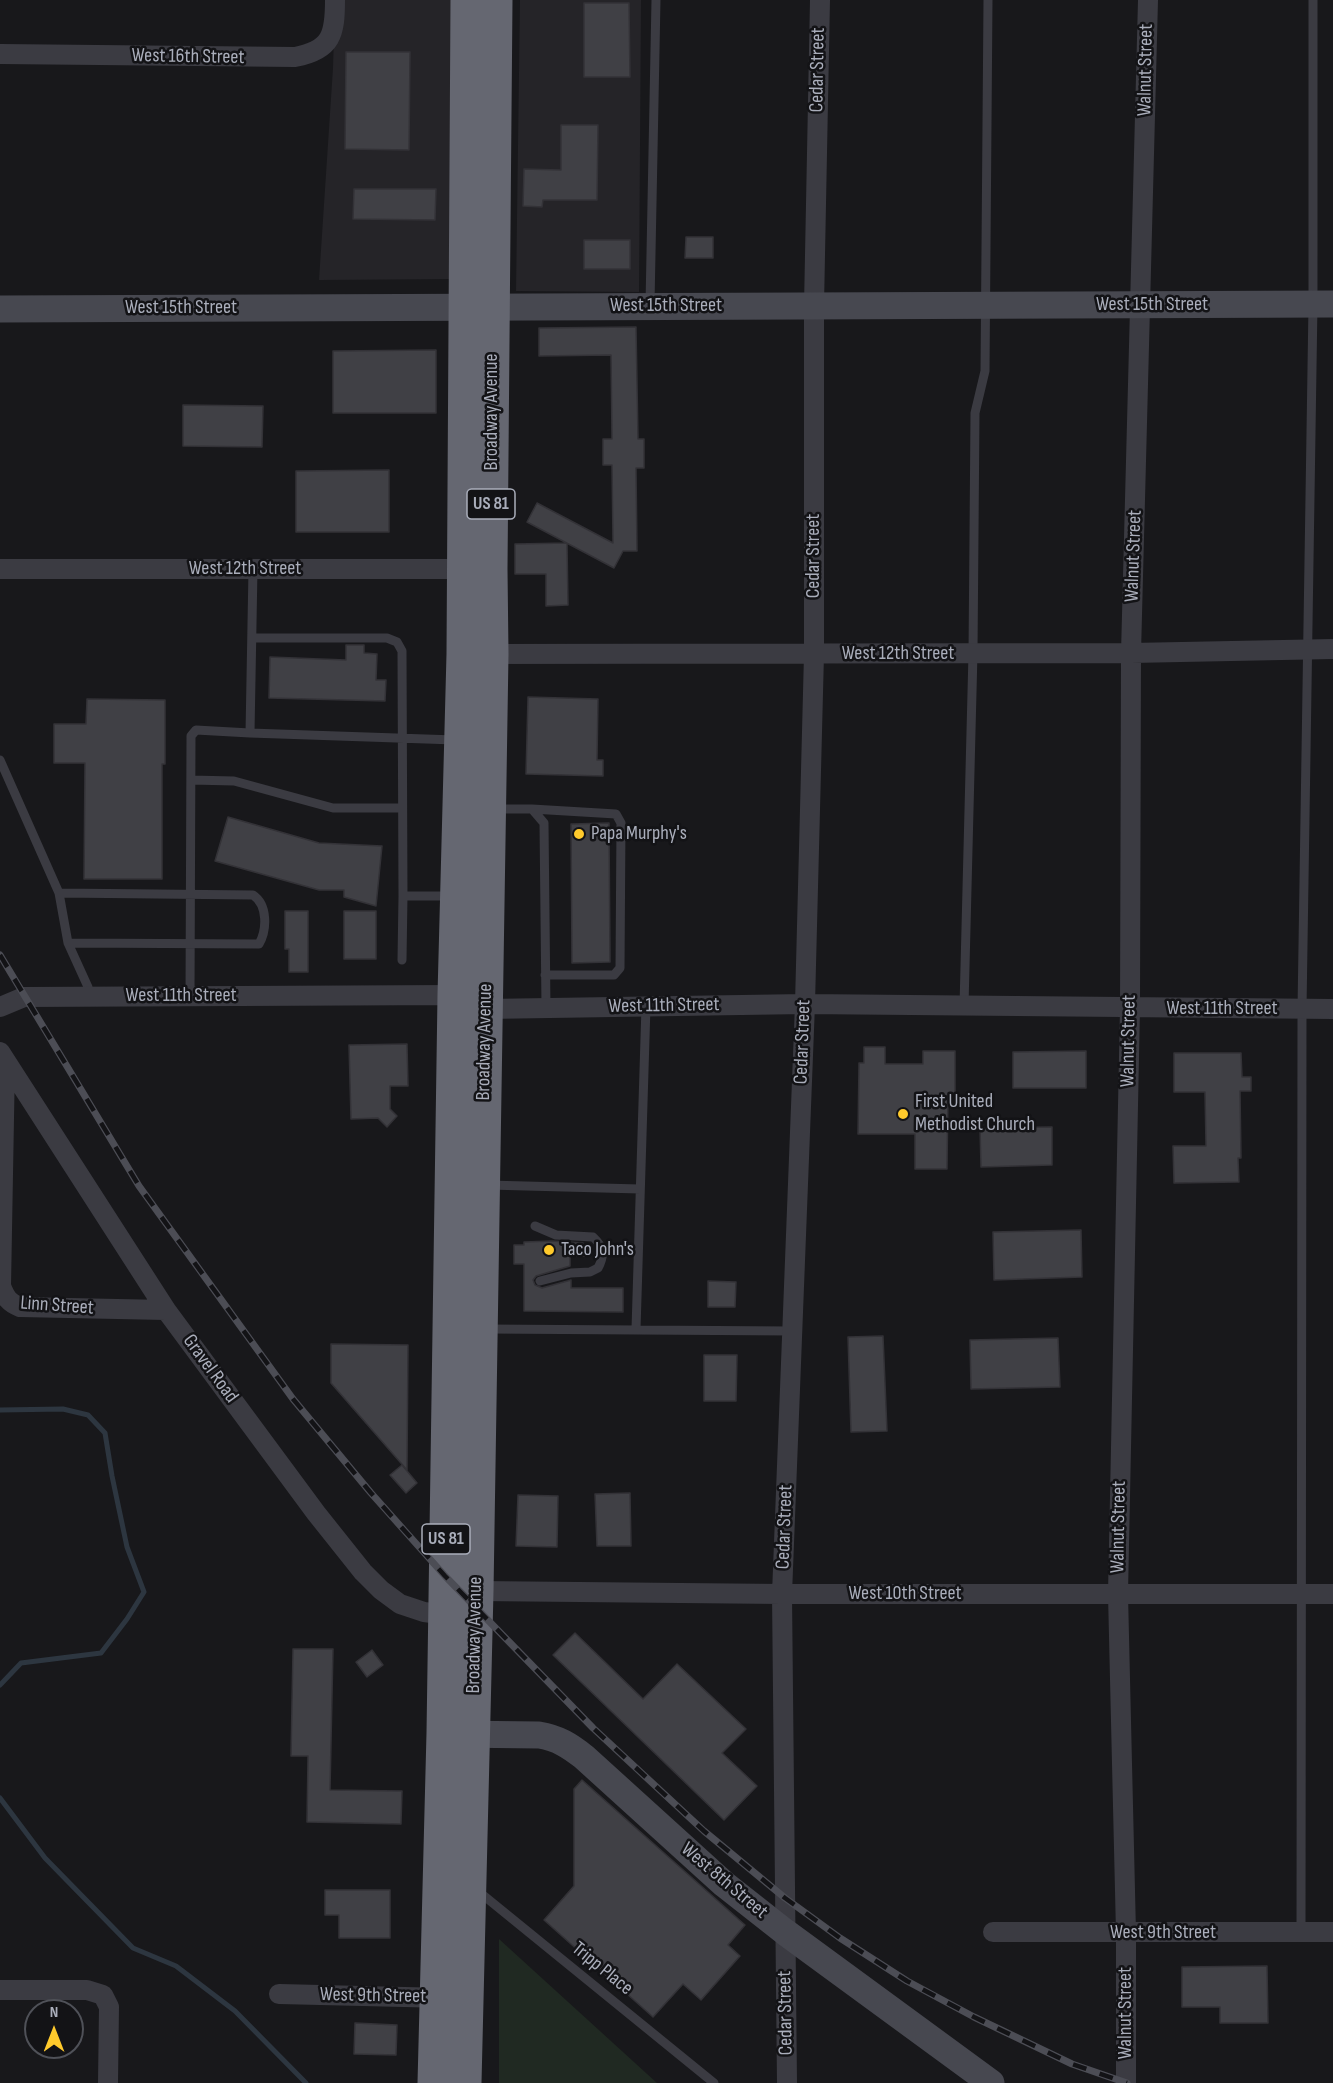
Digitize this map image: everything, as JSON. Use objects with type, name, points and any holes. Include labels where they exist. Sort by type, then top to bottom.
[{"type":"highway","name":"Broadway Avenue","points":[[465,2083],[451,1998],[458,1734],[481,1329],[486,1009],[472,896],[477,654],[478,307],[467,0]]},
{"type":"highway","name":"Broadway Avenue","points":[[478,307],[496,0]]},
{"type":"highway","name":"Broadway Avenue","points":[[465,1608],[454,995],[472,896]]},
{"type":"highway","name":"Broadway Avenue","points":[[434,2083],[451,1998],[469,1883],[458,1734]]},
{"type":"street","name":"West 16th Street","points":[[0,54],[295,57],[322,48],[330,39],[335,25],[335,0]]},
{"type":"street","name":"Cedar Street","points":[[787,2083],[782,1594],[805,1004],[814,654],[814,306],[819,0]]},
{"type":"street","name":"Walnut Street","points":[[1126,2083],[1126,1933],[1118,1594],[1130,1008],[1131,653],[1148,0]]},
{"type":"street","name":"West 15th Street","points":[[0,309],[1323,304]]},
{"type":"street","name":"West 12th Street","points":[[0,569],[477,569]]},
{"type":"street","name":"West 12th Street","points":[[477,654],[1131,653],[1333,650]]},
{"type":"street","name":"West 11th Street","points":[[0,1007],[24,997],[454,995],[486,1009],[805,1004],[1333,1010]]},
{"type":"street","name":"Gravel Road","points":[[3,1057],[166,1310],[316,1513],[363,1572],[381,1590],[400,1604],[424,1612],[465,1608]]},
{"type":"street","name":"Linn Street","points":[[3,1057],[1,1286],[4,1296],[12,1304],[20,1307],[166,1310]]},
{"type":"street","name":"West 10th Street","points":[[465,1608],[782,1594],[1333,1593]]},
{"type":"street","name":"West 8th Street","points":[[458,1734],[539,1735],[567,1744],[724,1884],[785,1932],[991,2083]]},
{"type":"street","name":"West 9th Street","points":[[993,1932],[1333,1932]]},
{"type":"street","points":[[0,1990],[87,1990],[103,1995],[109,2007],[108,2083]]},
{"type":"street","name":"West 9th Street","points":[[279,1994],[451,1998]]},
{"type":"lane","points":[[650,306],[656,0]]},
{"type":"lane","points":[[964,1006],[973,653],[975,412],[985,371],[988,0]]},
{"type":"lane","points":[[1301,1932],[1302,1009],[1309,650],[1323,304],[1313,0]]},
{"type":"lane","points":[[250,733],[253,569]]},
{"type":"lane","points":[[252,638],[387,638],[397,642],[402,651],[402,960]]},
{"type":"lane","points":[[190,996],[191,736],[196,730],[476,741]]},
{"type":"lane","points":[[0,760],[59,893],[68,943],[88,987],[87,997]]},
{"type":"lane","points":[[191,780],[234,781],[333,808],[402,808]]},
{"type":"lane","points":[[474,808],[616,814],[621,823],[620,968],[614,975],[545,975]]},
{"type":"lane","points":[[532,809],[544,823],[546,1008]]},
{"type":"lane","points":[[59,893],[253,895],[264,907],[264,935],[259,944],[68,943]]},
{"type":"lane","points":[[403,896],[472,896]]},
{"type":"lane","points":[[636,1329],[646,1006]]},
{"type":"lane","points":[[483,1185],[640,1189]]},
{"type":"lane","points":[[535,1226],[556,1234],[593,1237],[601,1244],[603,1252],[598,1268],[590,1272],[571,1273],[540,1281]]},
{"type":"lane","points":[[481,1329],[792,1331]]},
{"type":"lane","name":"Tripp Place","points":[[469,1883],[714,2083]]},
{"type":"shaded area","points":[[335,0],[460,0],[453,279],[319,280],[333,68]]},
{"type":"shaded area","points":[[520,0],[641,0],[639,292],[516,291]]},
{"type":"shaded area","points":[[499,1939],[657,2083],[499,2083]]},
{"type":"building","points":[[584,3],[629,3],[630,77],[584,77]]},
{"type":"building","points":[[346,52],[410,52],[409,150],[345,149]]},
{"type":"building","points":[[561,125],[598,125],[597,200],[543,200],[542,207],[523,206],[524,169],[561,170]]},
{"type":"building","points":[[354,189],[436,189],[435,220],[353,219]]},
{"type":"building","points":[[686,237],[713,237],[713,258],[685,258]]},
{"type":"building","points":[[584,240],[630,240],[630,269],[584,269]]},
{"type":"building","points":[[636,327],[638,439],[644,439],[644,468],[636,468],[637,551],[623,551],[614,568],[527,522],[537,503],[613,543],[612,465],[603,465],[603,439],[612,439],[611,355],[539,356],[539,328]]},
{"type":"building","points":[[436,350],[436,413],[333,413],[333,351]]},
{"type":"building","points":[[183,405],[263,406],[262,447],[183,446]]},
{"type":"building","points":[[389,470],[389,532],[296,532],[296,471]]},
{"type":"building","points":[[567,543],[568,605],[546,606],[546,574],[515,574],[515,544]]},
{"type":"building","points":[[346,645],[364,645],[364,653],[377,654],[376,680],[386,680],[385,701],[269,698],[270,657],[346,660]]},
{"type":"building","points":[[528,697],[598,699],[597,760],[603,760],[603,776],[526,774]]},
{"type":"building","points":[[87,699],[165,700],[165,764],[162,764],[162,879],[84,879],[85,763],[54,763],[54,724],[86,724]]},
{"type":"building","points":[[228,817],[319,843],[382,846],[376,906],[344,897],[344,890],[319,890],[215,861]]},
{"type":"building","points":[[609,823],[610,962],[572,963],[571,824]]},
{"type":"building","points":[[285,911],[308,911],[308,972],[289,972],[289,949],[285,949]]},
{"type":"building","points":[[344,911],[376,911],[376,959],[344,959]]},
{"type":"building","points":[[407,1044],[408,1086],[390,1086],[390,1109],[397,1116],[387,1127],[378,1118],[351,1119],[349,1045]]},
{"type":"building","name":"First United Methodist Church","points":[[864,1047],[885,1047],[885,1064],[923,1064],[923,1051],[955,1051],[955,1093],[948,1093],[947,1169],[915,1169],[915,1134],[858,1134],[859,1063],[864,1063]]},
{"type":"building","points":[[1086,1051],[1086,1088],[1013,1088],[1013,1052]]},
{"type":"building","points":[[1174,1053],[1241,1053],[1242,1077],[1251,1077],[1251,1091],[1240,1091],[1239,1182],[1174,1183],[1173,1146],[1206,1146],[1205,1092],[1174,1092]]},
{"type":"building","points":[[1052,1127],[1052,1165],[981,1167],[980,1128]]},
{"type":"building","points":[[1081,1230],[1082,1277],[994,1280],[993,1232]]},
{"type":"building","points":[[524,1242],[583,1243],[585,1256],[570,1256],[570,1266],[536,1276],[533,1280],[535,1285],[542,1288],[571,1280],[571,1288],[623,1288],[623,1312],[524,1311],[524,1264],[514,1264],[514,1245],[524,1245]]},
{"type":"building","points":[[708,1281],[736,1282],[735,1307],[708,1307]]},
{"type":"building","points":[[883,1336],[887,1431],[851,1432],[848,1337]]},
{"type":"building","points":[[1058,1338],[1060,1387],[971,1389],[970,1340]]},
{"type":"building","points":[[331,1344],[408,1345],[407,1470],[331,1383]]},
{"type":"building","points":[[704,1355],[737,1355],[736,1401],[704,1401]]},
{"type":"building","points":[[402,1465],[417,1483],[406,1493],[390,1475]]},
{"type":"building","points":[[630,1493],[631,1546],[597,1546],[595,1494]]},
{"type":"building","points":[[518,1495],[558,1496],[557,1547],[516,1546]]},
{"type":"building","points":[[575,1633],[643,1699],[677,1664],[746,1729],[722,1753],[757,1786],[724,1820],[553,1655]]},
{"type":"building","points":[[293,1649],[333,1649],[330,1790],[402,1791],[401,1824],[307,1822],[308,1756],[291,1756]]},
{"type":"building","points":[[372,1650],[383,1665],[367,1677],[356,1662]]},
{"type":"building","points":[[582,1780],[745,1925],[728,1945],[740,1956],[701,2000],[683,1984],[653,2017],[544,1920],[574,1886],[574,1789]]},
{"type":"building","points":[[325,1890],[390,1890],[390,1938],[339,1938],[339,1915],[325,1915]]},
{"type":"building","points":[[1267,1966],[1268,2023],[1220,2023],[1220,2007],[1182,2007],[1182,1967]]},
{"type":"building","points":[[355,2023],[397,2025],[396,2055],[354,2054]]},
{"type":"waterway","points":[[0,1410],[63,1409],[88,1415],[105,1433],[127,1547],[144,1592],[101,1653],[21,1663],[0,1685]]},
{"type":"waterway","points":[[0,1798],[45,1858],[133,1948],[176,1966],[235,2011],[306,2083]]},
{"type":"railway","points":[[0,955],[139,1186],[293,1399],[371,1493],[445,1576],[593,1728],[704,1831],[785,1898],[840,1938],[907,1981],[974,2017],[1072,2064],[1127,2083]]},
{"type":"place","name":"Papa Murphy's","points":[[579,834]]},
{"type":"place","name":"First United Methodist Church","points":[[903,1114]]},
{"type":"place","name":"Taco John's","points":[[549,1250]]}]
